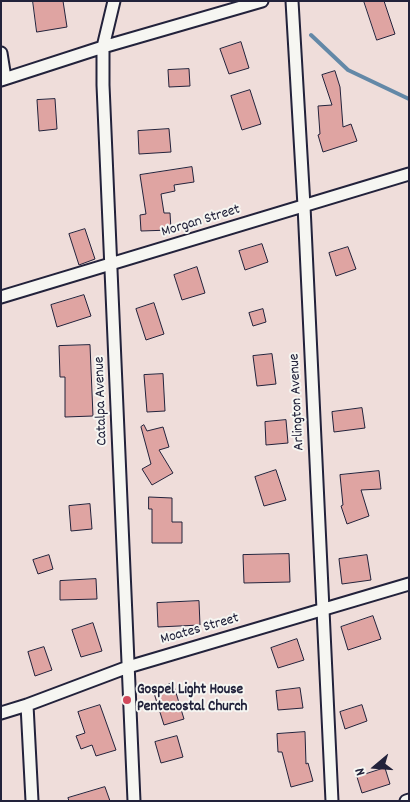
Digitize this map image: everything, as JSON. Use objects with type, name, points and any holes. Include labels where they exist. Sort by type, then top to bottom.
[{"type":"street","name":"Catalpa Avenue","points":[[114,1],[103,47],[103,85],[134,801]]},
{"type":"street","points":[[1,53],[3,79],[103,47],[262,1]]},
{"type":"street","name":"Arlington Avenue","points":[[292,1],[304,206],[332,801]]},
{"type":"street","name":"Morgan Street","points":[[1,297],[409,174]]},
{"type":"street","name":"Moates Street","points":[[1,713],[128,667],[409,584]]},
{"type":"street","points":[[27,705],[32,801]]},
{"type":"building","points":[[33,1],[63,1],[67,27],[37,32]]},
{"type":"building","points":[[364,1],[384,1],[395,34],[377,40]]},
{"type":"building","points":[[241,42],[249,68],[229,74],[220,49]]},
{"type":"building","points":[[189,69],[190,86],[169,87],[168,70]]},
{"type":"building","points":[[335,71],[340,87],[343,127],[351,124],[357,141],[323,152],[318,135],[320,134],[318,106],[332,105],[322,75]]},
{"type":"building","points":[[250,90],[261,124],[242,130],[231,96]]},
{"type":"building","points":[[55,99],[57,129],[39,131],[37,100]]},
{"type":"building","points":[[169,129],[171,152],[139,154],[138,131]]},
{"type":"building","points":[[192,167],[194,182],[174,185],[175,191],[161,194],[164,213],[170,213],[171,230],[141,231],[140,215],[146,214],[140,175]]},
{"type":"building","points":[[85,229],[95,259],[79,265],[69,234]]},
{"type":"building","points":[[262,244],[268,262],[245,270],[239,251]]},
{"type":"building","points":[[348,247],[356,269],[336,276],[329,253]]},
{"type":"building","points":[[197,267],[205,293],[182,300],[174,275]]},
{"type":"building","points":[[84,295],[91,316],[57,327],[51,305]]},
{"type":"building","points":[[154,303],[164,334],[146,340],[136,309]]},
{"type":"building","points":[[263,309],[266,322],[253,326],[249,313]]},
{"type":"building","points":[[90,345],[93,416],[65,417],[65,377],[60,377],[59,346]]},
{"type":"building","points":[[272,354],[276,384],[257,386],[253,356]]},
{"type":"building","points":[[163,374],[165,411],[147,412],[144,375]]},
{"type":"building","points":[[362,408],[365,428],[334,432],[332,412]]},
{"type":"building","points":[[286,420],[288,443],[266,445],[265,422]]},
{"type":"building","points":[[144,425],[147,431],[163,427],[169,447],[159,450],[173,473],[152,485],[142,469],[151,464],[141,427]]},
{"type":"building","points":[[276,470],[286,500],[264,506],[255,477]]},
{"type":"building","points":[[379,471],[381,489],[361,490],[369,516],[347,524],[341,506],[343,505],[340,475]]},
{"type":"building","points":[[149,497],[172,498],[172,522],[182,522],[182,543],[152,543],[152,509],[149,509]]},
{"type":"building","points":[[90,504],[92,529],[71,531],[69,506]]},
{"type":"building","points":[[289,554],[290,582],[244,583],[243,555]]},
{"type":"building","points":[[49,555],[53,569],[38,574],[33,560]]},
{"type":"building","points":[[367,555],[371,580],[342,584],[339,559]]},
{"type":"building","points":[[96,579],[97,599],[60,600],[60,581]]},
{"type":"building","points":[[199,601],[200,625],[158,627],[157,603]]},
{"type":"building","points":[[373,616],[381,639],[348,650],[341,627]]},
{"type":"building","points":[[93,623],[102,651],[81,657],[72,630]]},
{"type":"building","points":[[297,639],[304,660],[278,668],[271,648]]},
{"type":"building","points":[[44,647],[52,670],[35,676],[28,652]]},
{"type":"building","points":[[173,683],[184,719],[164,725],[153,690]]},
{"type":"building","points":[[300,688],[303,708],[278,710],[276,691]]},
{"type":"building","points":[[100,705],[116,750],[96,756],[92,745],[81,749],[76,736],[85,733],[78,712]]},
{"type":"building","points":[[362,705],[367,721],[345,729],[340,712]]},
{"type":"building","points":[[305,732],[306,764],[308,763],[313,781],[291,787],[282,752],[278,752],[277,734]]},
{"type":"building","points":[[177,736],[183,757],[161,763],[155,742]]},
{"type":"building","points":[[385,768],[390,784],[362,793],[357,777]]},
{"type":"building","points":[[105,787],[110,801],[69,801],[68,798]]},
{"type":"waterway","points":[[311,35],[348,70],[409,99]]},
{"type":"place","name":"Gospel Light House Pentecostal Church","points":[[127,700]]}]
